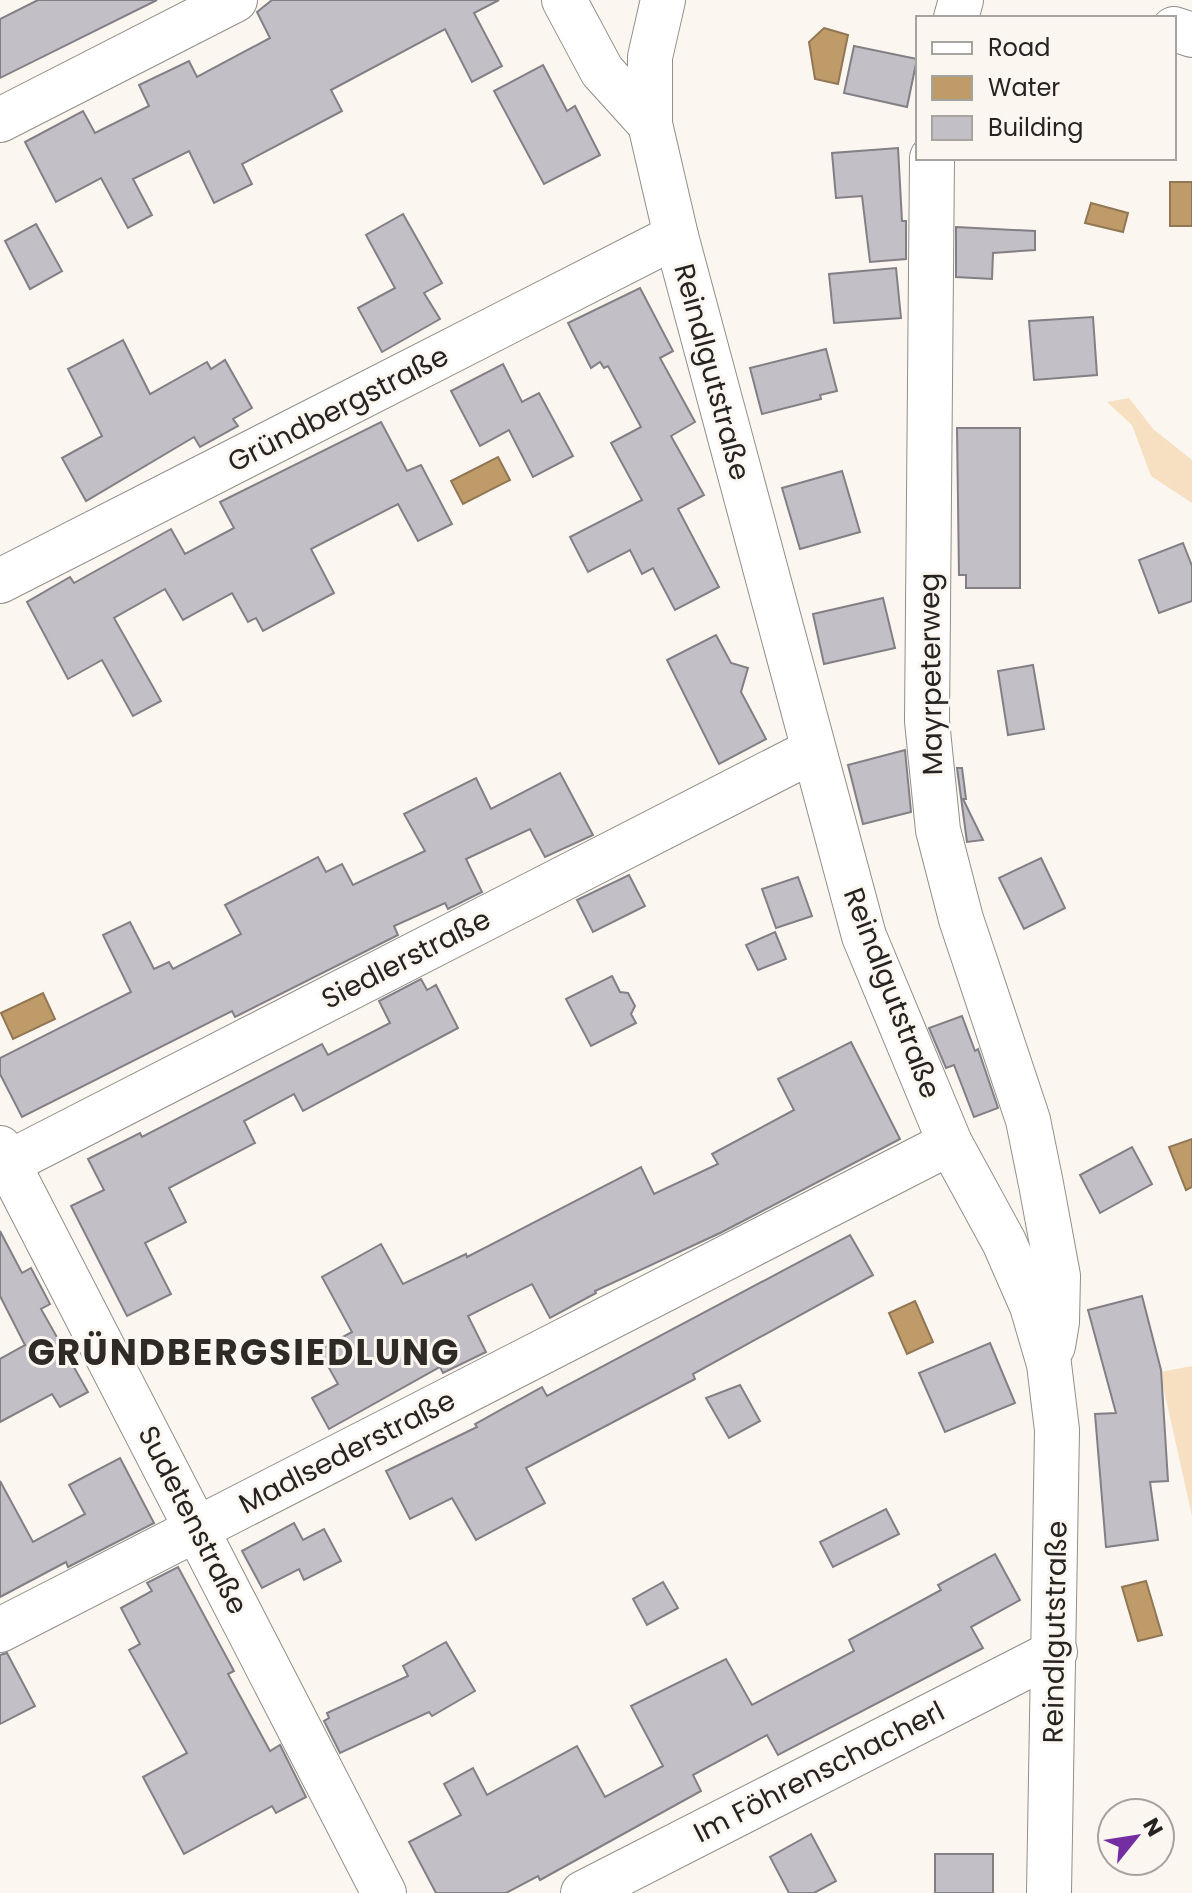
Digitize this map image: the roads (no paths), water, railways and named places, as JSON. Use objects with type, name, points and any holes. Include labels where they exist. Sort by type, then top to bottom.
[{"type":"street","points":[[0,120],[235,0]]},
{"type":"street","points":[[564,0],[602,71],[650,124]]},
{"type":"street","name":"Reindlgutstraße","points":[[663,0],[650,57],[650,124],[676,236],[864,936],[950,1143],[1004,1242],[1032,1306],[1049,1364],[1057,1430],[1049,1893]]},
{"type":"street","name":"Mayrpeterweg","points":[[932,160],[927,721],[938,830],[961,919],[1028,1120],[1041,1184],[1058,1276],[1057,1322],[1049,1364]]},
{"type":"street","name":"Gründbergstraße","points":[[0,581],[676,236]]},
{"type":"street","name":"Siedlerstraße","points":[[3,1159],[812,751]]},
{"type":"street","name":"Madlsederstraße","points":[[0,1630],[950,1143]]},
{"type":"street","name":"Sudetenstraße","points":[[3,1159],[198,1529],[384,1893]]},
{"type":"street","name":"Im Föhrenschacherl","points":[[583,1893],[1055,1652]]},
{"type":"water","points":[[824,28],[848,35],[838,84],[815,79],[809,42]]},
{"type":"water","points":[[1170,182],[1192,182],[1192,226],[1170,226]]},
{"type":"water","points":[[1091,203],[1128,213],[1123,232],[1085,223]]},
{"type":"water","points":[[498,457],[510,480],[463,504],[451,481]]},
{"type":"water","points":[[43,993],[55,1019],[13,1039],[1,1013]]},
{"type":"water","points":[[1192,1139],[1192,1187],[1186,1190],[1169,1147]]},
{"type":"water","points":[[915,1301],[933,1342],[907,1354],[889,1313]]},
{"type":"water","points":[[1146,1581],[1162,1635],[1138,1641],[1122,1587]]},
{"type":"district","name":"GRÜNDBERGSIEDLUNG","points":[[244,1352]]}]
